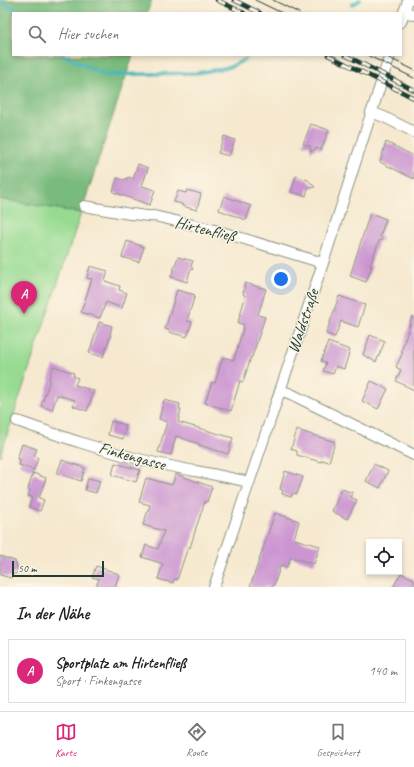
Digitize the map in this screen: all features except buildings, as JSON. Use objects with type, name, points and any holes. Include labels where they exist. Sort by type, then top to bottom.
[{"type":"street","points":[[402,21],[409,13],[408,0]]},
{"type":"street","name":"Waldstraße","points":[[214,587],[390,56]]},
{"type":"street","points":[[372,112],[414,132]]},
{"type":"street","name":"Hirtenfließ","points":[[84,206],[136,214],[146,217],[154,216],[216,230],[322,263]]},
{"type":"street","points":[[280,390],[291,394],[414,455]]},
{"type":"street","name":"Finkengasse","points":[[17,421],[96,447],[140,459],[249,482]]},
{"type":"green space","points":[[0,0],[152,0],[147,12],[12,12],[12,56],[133,56],[81,213],[0,199]]},
{"type":"green space","points":[[0,199],[81,213],[0,456]]},
{"type":"waterway","points":[[352,5],[360,0]]},
{"type":"waterway","points":[[0,2],[17,12]]},
{"type":"waterway","points":[[65,56],[105,75],[197,73],[230,67],[246,59]]},
{"type":"tram line","points":[[255,0],[280,12]]},
{"type":"tram line","points":[[273,0],[297,12]]},
{"type":"tram line","points":[[369,56],[414,78]]},
{"type":"tram line","points":[[385,56],[414,70]]},
{"type":"railway","points":[[217,0],[242,12]]},
{"type":"railway","points":[[234,0],[258,12]]},
{"type":"railway","points":[[330,56],[414,98]]},
{"type":"railway","points":[[347,56],[414,90]]},
{"type":"place","name":"Sportplatz am Hirtenfließ","points":[[24,314]]}]
